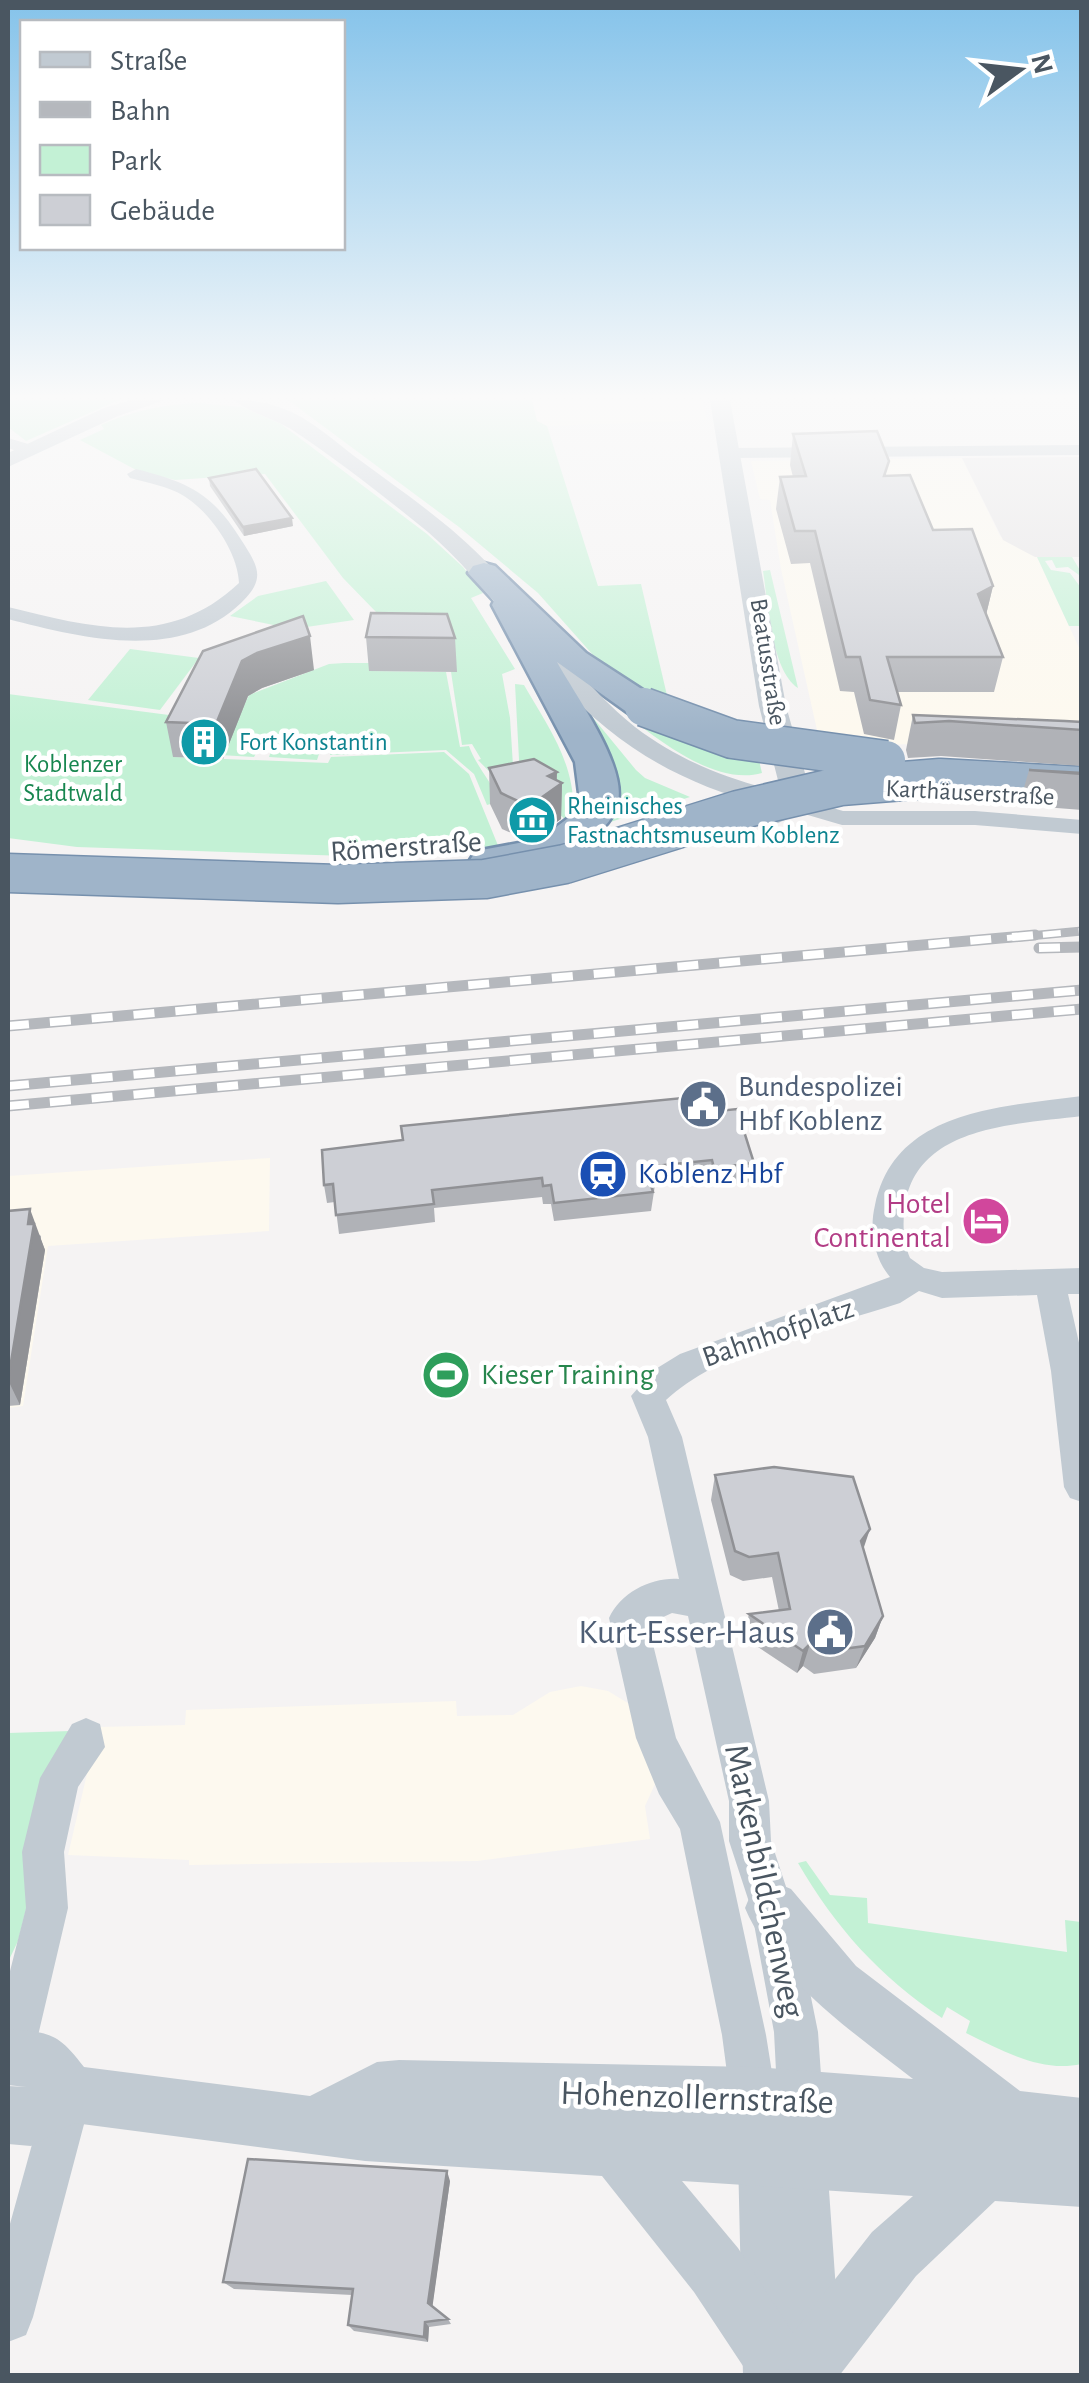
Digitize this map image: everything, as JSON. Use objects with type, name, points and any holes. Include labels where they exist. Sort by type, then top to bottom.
[{"type":"highway","points":[[484,573],[574,660],[644,707],[690,727],[740,742],[921,764],[1082,772]]},
{"type":"highway","points":[[508,605],[585,744],[598,777],[598,801],[587,823],[552,849]]},
{"type":"highway","points":[[8,856],[346,867],[481,861],[552,849],[762,786],[840,770],[921,764]]},
{"type":"highway","points":[[8,873],[338,884],[484,878],[565,864],[738,810],[840,786],[940,778],[1082,786]]},
{"type":"highway","points":[[794,790],[864,800],[956,796],[1082,804]]},
{"type":"street","points":[[8,612],[102,634],[148,635],[190,626],[241,594],[249,584],[247,563],[210,511]]},
{"type":"street","points":[[415,511],[484,573],[568,674],[626,733],[709,779],[746,794],[794,790]]},
{"type":"street","name":"Beatusstraße","points":[[743,511],[794,790]]},
{"type":"street","name":"Karthäuserstraße","points":[[794,790],[842,818],[976,818],[1082,827]]},
{"type":"street","name":"Römerstraße","points":[[8,888],[129,892],[328,885],[562,868],[790,812],[794,790]]},
{"type":"street","points":[[1082,1106],[972,1124],[938,1136],[909,1157],[889,1202],[892,1254],[914,1278],[942,1284],[1066,1281],[1082,1487]]},
{"type":"street","name":"Bahnhofplatz","points":[[648,1396],[664,1380],[702,1358],[889,1294],[914,1278]]},
{"type":"street","name":"Markenbildchenweg","points":[[648,1396],[665,1437],[749,1801],[750,1840],[772,1908],[796,2032],[778,2097]]},
{"type":"street","name":"Markenbildchenweg","points":[[702,1604],[671,1593],[653,1599],[628,1618],[656,1738],[673,1780],[699,1822],[778,2097],[792,2364]]},
{"type":"street","points":[[69,2094],[44,2061],[9,2057],[18,1986],[47,1908],[43,1852],[60,1778],[85,1748],[86,1738]]},
{"type":"street","points":[[614,2146],[792,2364],[997,2145],[837,1985],[772,1908]]},
{"type":"street","name":"Hohenzollernstraße","points":[[320,2124],[377,2091],[400,2089],[778,2097],[997,2145],[1082,2177]]},
{"type":"street","points":[[8,2115],[31,2117],[69,2094]]},
{"type":"street","points":[[8,2316],[69,2094]]},
{"type":"street","name":"Hohenzollernstraße","points":[[69,2094],[366,2132],[783,2158],[997,2145],[1082,2128]]},
{"type":"shaded area","points":[[772,511],[988,511],[1000,536],[1037,557],[1081,652],[1081,745],[812,744],[817,730]]},
{"type":"shaded area","points":[[989,511],[1081,511],[1081,557],[1035,557],[1003,540]]},
{"type":"shaded area","points":[[270,1158],[269,1231],[48,1246],[23,1406],[8,1408],[8,1176]]},
{"type":"shaded area","points":[[581,1686],[608,1691],[631,1705],[655,1784],[645,1806],[650,1839],[477,1861],[189,1865],[189,1860],[68,1855],[98,1727],[185,1725],[186,1710],[456,1701],[457,1716],[513,1715],[550,1692]]},
{"type":"green space","points":[[293,511],[397,511],[463,567],[483,593],[471,598],[515,669],[502,674],[510,718],[515,798],[478,760],[481,759],[472,744],[462,745],[451,672],[377,613],[343,578]]},
{"type":"green space","points":[[438,511],[574,511],[598,586],[641,584],[669,704],[640,689],[593,655],[538,593]]},
{"type":"green space","points":[[1037,557],[1072,557],[1079,575],[1068,567],[1056,568],[1052,560],[1045,561],[1051,570],[1070,573],[1081,588],[1081,626],[1069,626]]},
{"type":"green space","points":[[770,570],[798,688],[789,679],[776,651],[763,571]]},
{"type":"green space","points":[[326,581],[354,620],[293,629],[230,616],[258,596]]},
{"type":"green space","points":[[130,649],[199,658],[160,710],[88,700]]},
{"type":"green space","points":[[371,663],[370,671],[446,672],[460,747],[469,746],[500,801],[487,805],[474,774],[446,750],[330,755],[332,746],[306,744],[328,748],[327,754],[319,754],[317,760],[269,757],[271,751],[260,751],[263,744],[288,744],[262,742],[254,757],[220,755],[249,695],[329,664]]},
{"type":"green space","points":[[515,684],[524,685],[561,751],[572,786],[572,825],[553,809],[521,797]]},
{"type":"green space","name":"Koblenzer Stadtwald","points":[[8,694],[192,718],[174,757],[328,763],[331,757],[444,752],[469,774],[499,848],[347,856],[77,847],[8,838]]},
{"type":"green space","points":[[603,695],[757,752],[762,773],[721,772],[699,763],[656,738]]},
{"type":"green space","points":[[576,697],[645,778],[690,797],[604,824]]},
{"type":"green space","points":[[71,1731],[18,1941],[8,1962],[8,1733]]},
{"type":"green space","points":[[806,1861],[830,1895],[867,1898],[868,1923],[1067,1952],[1065,1920],[1081,1922],[1081,2064],[1051,2065],[1022,2058],[966,2033],[970,2021],[947,2007],[942,2018],[920,2002],[879,1968],[843,1929],[798,1863]]},
{"type":"building","points":[[232,511],[287,511],[292,518],[243,527]]},
{"type":"building","points":[[790,511],[925,511],[933,530],[972,529],[993,586],[978,594],[1003,657],[887,657],[901,705],[870,700],[860,657],[846,657],[815,531],[795,531]]},
{"type":"building","points":[[371,613],[447,614],[455,638],[366,637]]},
{"type":"building","points":[[303,616],[310,636],[242,661],[216,724],[166,722],[203,651]]},
{"type":"building","points":[[913,715],[1082,722],[1082,730],[949,721],[915,723]]},
{"type":"building","points":[[534,759],[557,772],[548,776],[562,783],[538,800],[522,803],[501,793],[489,768]]},
{"type":"building","points":[[713,1095],[719,1111],[737,1109],[754,1163],[714,1168],[712,1160],[654,1166],[656,1175],[648,1176],[653,1192],[554,1203],[551,1185],[543,1186],[542,1178],[432,1190],[434,1204],[336,1215],[333,1184],[324,1185],[322,1150],[403,1140],[401,1126]]},
{"type":"building","points":[[30,1209],[28,1224],[34,1224],[8,1380],[8,1211]]},
{"type":"building","name":"Kurt-Esser-Haus","points":[[774,1467],[853,1477],[870,1529],[861,1541],[883,1616],[865,1646],[821,1652],[810,1644],[803,1651],[749,1614],[790,1609],[778,1553],[749,1557],[735,1551],[715,1475]]},
{"type":"building","points":[[248,2159],[447,2171],[428,2303],[448,2319],[425,2322],[424,2337],[348,2325],[353,2289],[223,2282]]},
{"type":"railway","points":[[1007,938],[1082,931]]},
{"type":"railway","points":[[8,1026],[1035,935]]},
{"type":"railway","points":[[1039,948],[1082,947]]},
{"type":"railway","points":[[8,1086],[1082,990]]},
{"type":"railway","points":[[8,1106],[1082,1009]]},
{"type":"place","name":"Fort Konstantin","points":[[204,742]]},
{"type":"place","name":"Rheinisches Fastnachtsmuseum Koblenz","points":[[532,820]]},
{"type":"place","name":"Bundespolizei Hbf Koblenz","points":[[703,1104]]},
{"type":"place","name":"Koblenz Hbf","points":[[603,1174]]},
{"type":"place","name":"Hotel Continental","points":[[986,1221]]},
{"type":"place","name":"Kieser Training","points":[[446,1375]]},
{"type":"place","name":"Kurt-Esser-Haus","points":[[830,1632]]}]
